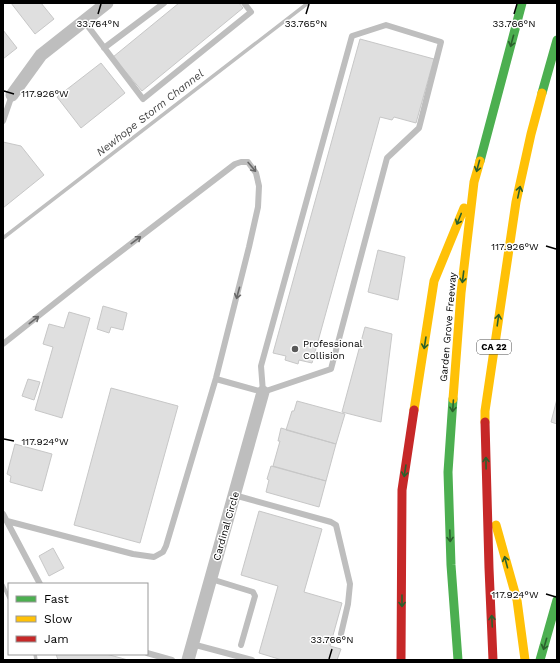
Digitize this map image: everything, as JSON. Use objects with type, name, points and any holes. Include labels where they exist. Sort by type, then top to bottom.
[{"type":"main road","name":"Garden Grove Freeway","points":[[458,660],[451,565],[448,472],[461,293],[474,182],[522,3]]},
{"type":"main road","name":"CA 22","points":[[494,660],[489,568],[485,410],[516,202],[531,134],[557,40]]},
{"type":"main road","points":[[401,660],[402,490],[434,281],[474,182]]},
{"type":"main road","points":[[487,491],[517,600],[526,660]]},
{"type":"main road","points":[[540,660],[557,600]]},
{"type":"street","points":[[8,96],[41,55],[106,3]]},
{"type":"street","name":"Cardinal Circle","points":[[188,660],[264,392]]},
{"type":"lane","points":[[104,48],[164,3]]},
{"type":"lane","points":[[84,21],[143,99],[251,12],[244,3]]},
{"type":"lane","points":[[216,379],[264,392],[331,369],[386,158],[419,128],[441,42],[386,25],[352,36],[261,366],[264,392]]},
{"type":"lane","points":[[3,121],[8,96]]},
{"type":"lane","points":[[3,344],[100,267],[235,164],[248,162],[256,173],[259,186],[258,207],[248,254],[216,379],[166,546],[160,554],[154,558],[132,554],[7,521]]},
{"type":"lane","points":[[234,495],[331,522],[336,526],[350,584],[348,604],[341,634]]},
{"type":"lane","points":[[3,514],[39,583]]},
{"type":"lane","points":[[211,579],[253,592],[254,596],[241,645]]},
{"type":"lane","points":[[192,644],[252,660]]},
{"type":"lane","points":[[148,653],[172,660]]},
{"type":"building","points":[[11,3],[41,3],[54,19],[35,34]]},
{"type":"building","points":[[179,3],[239,3],[243,8],[142,91],[113,57]]},
{"type":"building","points":[[3,30],[17,48],[3,59]]},
{"type":"building","points":[[360,39],[434,59],[416,123],[394,117],[392,120],[380,117],[312,363],[299,360],[298,364],[285,360],[286,356],[273,353]]},
{"type":"building","points":[[101,63],[125,93],[81,128],[57,97]]},
{"type":"building","points":[[3,142],[21,146],[44,175],[3,208]]},
{"type":"building","points":[[378,250],[405,257],[398,300],[368,292]]},
{"type":"building","points":[[103,306],[127,313],[123,330],[111,327],[109,333],[97,329]]},
{"type":"building","points":[[69,312],[90,318],[62,418],[35,410],[53,347],[43,344],[49,324],[64,328]]},
{"type":"building","points":[[365,327],[392,334],[381,422],[342,412]]},
{"type":"building","points":[[28,379],[40,382],[34,400],[22,396]]},
{"type":"building","points":[[111,388],[178,406],[140,543],[74,525]]},
{"type":"building","points":[[557,399],[557,424],[551,422]]},
{"type":"building","points":[[297,401],[345,414],[336,444],[286,430]]},
{"type":"building","points":[[281,428],[336,444],[326,481],[273,466],[280,441],[278,441]]},
{"type":"building","points":[[15,444],[52,454],[42,491],[10,482],[11,476],[7,474]]},
{"type":"building","points":[[271,466],[326,481],[319,507],[266,492],[269,480],[267,479]]},
{"type":"building","points":[[259,511],[322,529],[304,592],[342,603],[330,646],[341,649],[337,660],[282,660],[259,653],[278,586],[241,575]]},
{"type":"building","points":[[53,548],[64,568],[49,576],[39,556]]},
{"type":"building","points":[[56,655],[110,655],[128,660],[58,660]]},
{"type":"waterway","name":"Newhope Storm Channel","points":[[3,238],[308,3]]},
{"type":"waterway","points":[[3,585],[8,596]]},
{"type":"waterway","points":[[35,655],[36,660]]},
{"type":"traffic: fast","points":[[480,161],[522,3]]},
{"type":"traffic: fast","points":[[542,93],[557,40]]},
{"type":"traffic: fast","points":[[453,399],[448,472],[451,565],[458,660]]},
{"type":"traffic: fast","points":[[540,660],[557,600]]},
{"type":"traffic: slow","points":[[485,422],[485,411],[516,202],[542,93]]},
{"type":"traffic: slow","points":[[453,399],[461,293],[474,182],[480,161]]},
{"type":"traffic: slow","points":[[414,410],[434,281],[464,208]]},
{"type":"traffic: slow","points":[[496,525],[517,600],[525,660]]},
{"type":"traffic: jam","points":[[401,660],[402,490],[414,410]]},
{"type":"traffic: jam","points":[[485,422],[493,660]]},
{"type":"place","name":"Professional Collision","points":[[295,349]]}]
